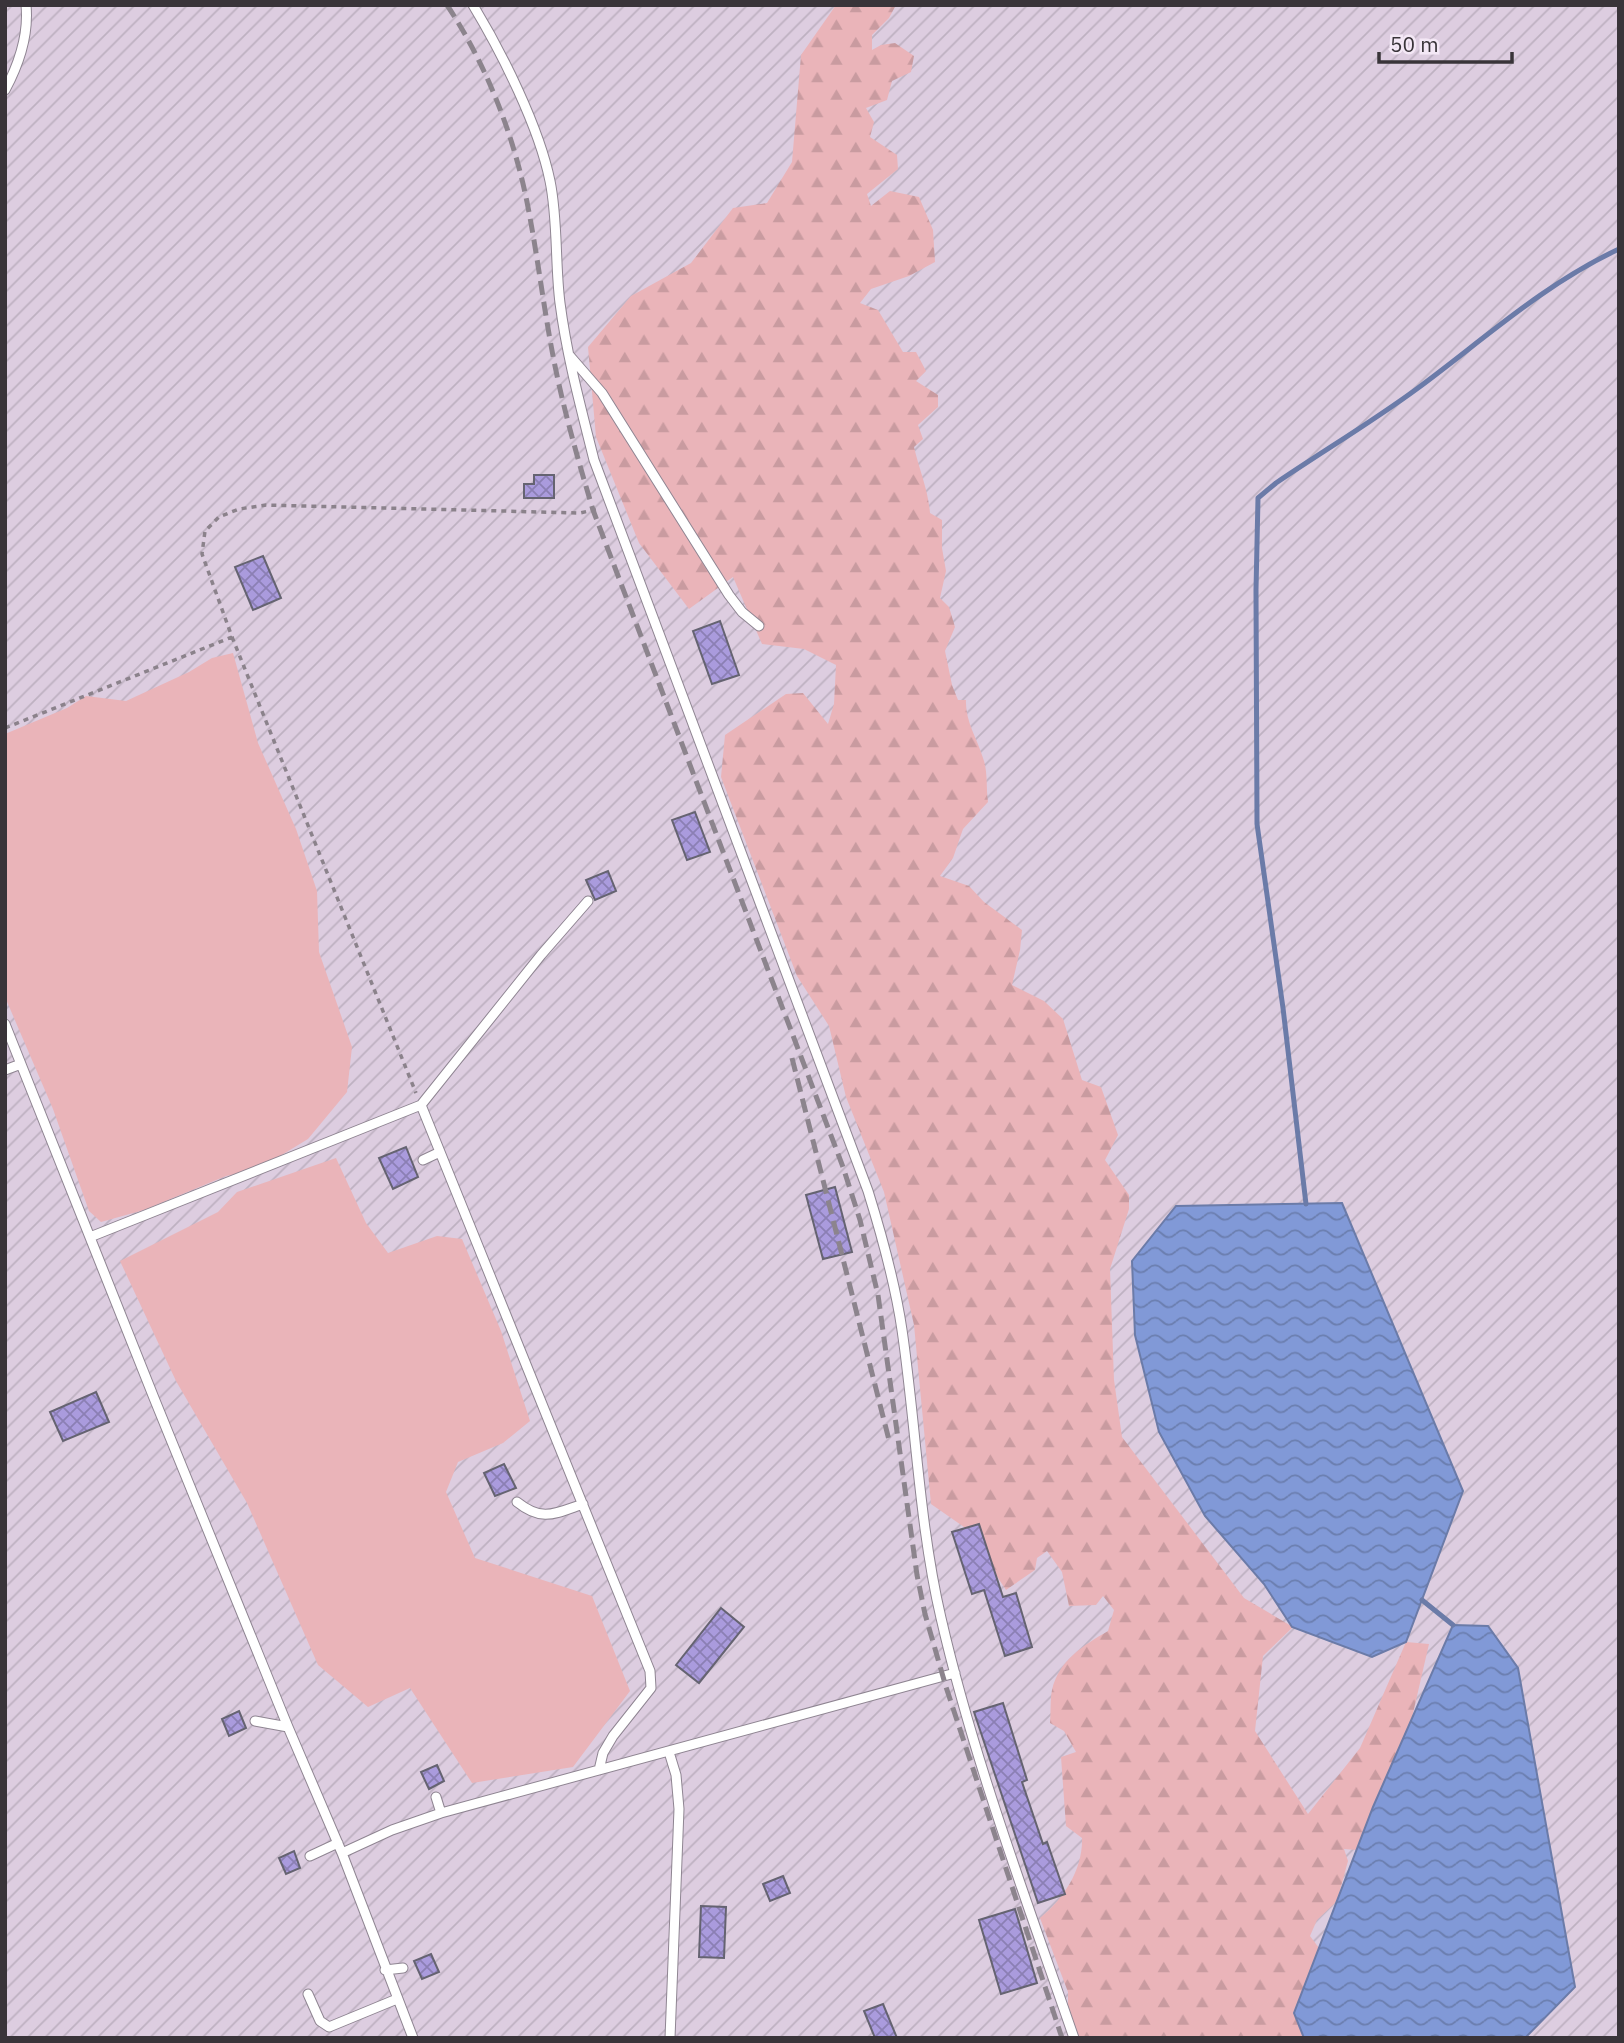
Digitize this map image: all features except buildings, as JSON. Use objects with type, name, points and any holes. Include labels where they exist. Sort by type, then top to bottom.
[{"type":"lane","points":[[5,90],[24,45],[26,5]]},
{"type":"lane","points":[[473,5],[490,33],[539,142],[550,182],[567,353],[594,460],[869,1191],[888,1258],[902,1326],[932,1575],[955,1673],[992,1799],[1074,2038]]},
{"type":"lane","points":[[567,353],[602,393],[729,595],[742,612],[759,626]]},
{"type":"lane","points":[[90,1237],[421,1105],[541,955],[588,901]]},
{"type":"lane","points":[[5,1024],[288,1727],[338,1843],[413,2038]]},
{"type":"lane","points":[[5,1070],[21,1064]]},
{"type":"lane","points":[[421,1105],[650,1671],[651,1688],[613,1736],[603,1753],[598,1770]]},
{"type":"lane","points":[[423,1160],[440,1152]]},
{"type":"lane","points":[[517,1502],[530,1513],[538,1515],[560,1512],[583,1504]]},
{"type":"lane","points":[[342,1853],[392,1830],[441,1813],[955,1673]]},
{"type":"lane","points":[[255,1721],[288,1727]]},
{"type":"lane","points":[[669,1752],[676,1775],[679,1809],[670,2038]]},
{"type":"lane","points":[[436,1797],[441,1813]]},
{"type":"lane","points":[[310,1856],[338,1843]]},
{"type":"lane","points":[[386,1970],[403,1968]]},
{"type":"lane","points":[[308,1994],[320,2021],[329,2027],[397,1999]]},
{"type":"path","points":[[421,1105],[232,637],[202,554],[205,531],[219,517],[239,509],[266,505],[580,513],[602,509],[609,504]]},
{"type":"path","points":[[5,728],[232,637]]},
{"type":"shaded area","points":[[5,5],[1619,5],[1619,2038],[5,2038]]},
{"type":"green space","points":[[836,5],[896,5],[889,18],[872,35],[872,50],[881,45],[895,43],[914,56],[911,72],[892,81],[887,100],[866,108],[874,122],[870,137],[897,155],[898,169],[867,194],[871,206],[890,191],[919,197],[933,230],[935,262],[909,276],[871,289],[860,303],[878,310],[903,352],[916,352],[926,371],[916,381],[938,395],[938,407],[918,425],[923,439],[914,447],[930,513],[942,520],[942,548],[946,571],[940,598],[949,607],[955,627],[945,651],[952,685],[958,700],[966,700],[969,722],[985,763],[988,802],[963,829],[953,858],[940,876],[969,886],[984,902],[1022,930],[1012,985],[1044,1001],[1063,1019],[1082,1080],[1101,1087],[1118,1135],[1105,1160],[1129,1195],[1129,1209],[1110,1269],[1114,1380],[1122,1437],[1244,1598],[1293,1627],[1263,1656],[1255,1731],[1308,1814],[1360,1748],[1406,1642],[1429,1644],[1393,1800],[1357,1850],[1344,1849],[1348,1861],[1337,1901],[1317,1920],[1310,1936],[1319,1948],[1294,2013],[1304,2038],[1079,2038],[1068,2005],[1068,1992],[1040,1918],[1057,1902],[1070,1882],[1079,1861],[1082,1838],[1066,1826],[1061,1757],[1076,1752],[1064,1731],[1050,1723],[1051,1698],[1060,1670],[1074,1654],[1108,1631],[1114,1610],[1103,1596],[1096,1605],[1069,1606],[1062,1572],[1047,1551],[1037,1558],[1035,1570],[1006,1590],[964,1527],[931,1504],[914,1325],[884,1192],[846,1097],[829,1026],[797,976],[721,777],[725,735],[786,694],[803,693],[828,724],[834,704],[836,665],[804,649],[762,644],[733,577],[689,609],[639,543],[596,437],[588,347],[631,296],[691,263],[733,208],[767,203],[792,162],[801,55]]},
{"type":"green space","points":[[233,653],[258,743],[296,829],[317,891],[319,952],[352,1047],[347,1092],[308,1139],[257,1170],[226,1176],[144,1210],[101,1222],[89,1211],[53,1109],[5,997],[5,734],[67,708],[86,696],[126,701],[189,672],[212,658]]},
{"type":"green space","points":[[336,1158],[366,1223],[388,1253],[437,1236],[462,1239],[501,1331],[530,1421],[503,1443],[458,1462],[446,1492],[475,1558],[592,1596],[630,1691],[573,1767],[472,1783],[410,1688],[368,1707],[318,1665],[247,1503],[176,1381],[120,1261],[218,1212],[237,1192]]},
{"type":"water","points":[[1342,1203],[1463,1491],[1406,1642],[1372,1657],[1292,1627],[1264,1584],[1205,1516],[1159,1432],[1135,1335],[1132,1261],[1176,1206]]},
{"type":"water","points":[[1453,1625],[1488,1626],[1518,1668],[1575,1987],[1525,2038],[1304,2038],[1294,2013],[1373,1807]]},
{"type":"waterway","points":[[1306,1204],[1283,1008],[1257,824],[1258,498],[1276,483],[1401,401],[1540,296],[1591,263],[1619,249]]},
{"type":"waterway","points":[[1422,1600],[1453,1625]]},
{"type":"railway","points":[[447,5],[486,75],[514,150],[527,202],[559,384],[593,510],[843,1167],[860,1220],[878,1295],[917,1575],[925,1614],[946,1687],[1062,2038]]},
{"type":"railway","points":[[792,1058],[890,1444]]}]
